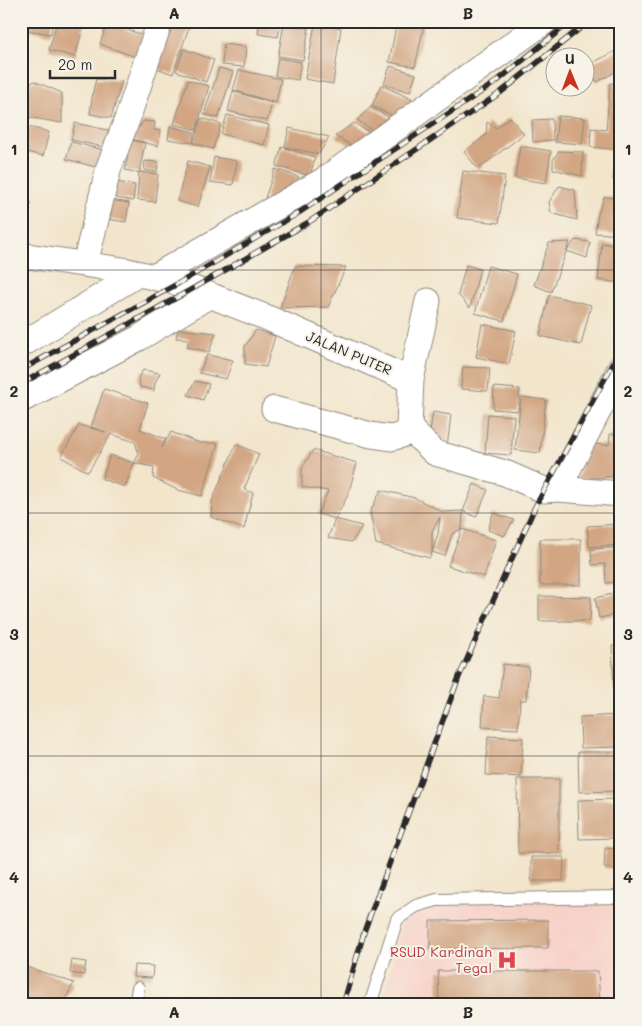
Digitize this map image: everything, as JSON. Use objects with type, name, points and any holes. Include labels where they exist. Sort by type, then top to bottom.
[{"type":"street","points":[[85,264],[109,167],[160,21]]},
{"type":"street","points":[[21,345],[146,275],[324,180],[545,21]]},
{"type":"street","name":"JALAN PUTER","points":[[21,255],[85,264],[179,283],[411,380]]},
{"type":"street","points":[[21,400],[139,338],[210,295]]},
{"type":"street","points":[[274,409],[371,435],[391,438],[402,435],[409,428],[411,380],[428,301]]},
{"type":"street","points":[[558,489],[621,367]]},
{"type":"street","points":[[409,428],[435,453],[504,473],[544,490],[558,489],[621,494]]},
{"type":"lane","points":[[370,1005],[398,919],[416,906],[438,900],[621,897]]},
{"type":"lane","points":[[135,1005],[138,988]]},
{"type":"shaded area","name":"RSUD Kardinah Tegal","points":[[621,898],[621,1005],[382,1005],[403,916],[439,901]]},
{"type":"building","points":[[21,21],[53,21],[51,34],[21,29]]},
{"type":"building","points":[[57,21],[85,21],[75,57],[49,50]]},
{"type":"building","points":[[167,21],[191,21],[173,74],[151,66]]},
{"type":"building","points":[[259,21],[281,21],[278,37],[258,34]]},
{"type":"building","points":[[397,21],[424,25],[415,67],[389,62]]},
{"type":"building","points":[[107,23],[149,37],[141,59],[100,44]]},
{"type":"building","points":[[284,24],[309,28],[303,60],[278,56]]},
{"type":"building","points":[[315,24],[341,28],[333,84],[305,79]]},
{"type":"building","points":[[224,44],[246,47],[244,67],[222,65]]},
{"type":"building","points":[[184,49],[214,60],[206,82],[176,71]]},
{"type":"building","points":[[616,51],[621,61],[621,69],[597,82],[594,76],[594,62]]},
{"type":"building","points":[[278,58],[301,62],[298,80],[275,76]]},
{"type":"building","points":[[390,66],[416,74],[410,92],[384,84]]},
{"type":"building","points":[[219,68],[233,72],[218,118],[204,114]]},
{"type":"building","points":[[239,70],[281,79],[276,103],[233,90]]},
{"type":"building","points":[[96,79],[122,81],[111,118],[90,114]]},
{"type":"building","points":[[188,80],[209,86],[196,130],[174,124]]},
{"type":"building","points":[[34,81],[62,93],[62,123],[21,116],[21,90]]},
{"type":"building","points":[[610,83],[621,84],[621,150],[590,147],[591,128],[606,130]]},
{"type":"building","points":[[381,85],[412,99],[399,119],[372,106]]},
{"type":"building","points":[[233,91],[272,103],[267,121],[228,111]]},
{"type":"building","points":[[371,107],[397,122],[379,135],[357,120]]},
{"type":"building","points":[[227,115],[269,125],[264,145],[221,134]]},
{"type":"building","points":[[558,116],[585,118],[582,144],[555,142]]},
{"type":"building","points":[[510,117],[524,134],[478,169],[464,152],[486,135],[487,122],[496,128]]},
{"type":"building","points":[[201,118],[221,124],[213,149],[193,143]]},
{"type":"building","points":[[552,119],[553,140],[533,142],[532,120]]},
{"type":"building","points":[[143,121],[155,122],[154,130],[161,131],[158,146],[131,139],[132,125],[140,127]]},
{"type":"building","points":[[75,123],[112,131],[108,148],[71,140]]},
{"type":"building","points":[[354,123],[375,136],[357,149],[335,136]]},
{"type":"building","points":[[170,126],[194,132],[193,143],[168,139]]},
{"type":"building","points":[[28,127],[49,132],[43,156],[22,151]]},
{"type":"building","points":[[289,128],[329,137],[319,154],[285,147]]},
{"type":"building","points":[[121,138],[145,143],[139,173],[125,170],[128,156],[117,154]]},
{"type":"building","points":[[71,142],[104,150],[99,168],[66,159]]},
{"type":"building","points":[[520,146],[551,151],[546,183],[515,178]]},
{"type":"building","points":[[282,147],[315,157],[310,176],[276,166]]},
{"type":"building","points":[[559,151],[583,152],[582,176],[553,169],[553,160]]},
{"type":"building","points":[[615,156],[621,156],[621,181],[613,180]]},
{"type":"building","points":[[214,157],[237,161],[233,185],[210,182]]},
{"type":"building","points":[[145,161],[158,162],[157,172],[144,170]]},
{"type":"building","points":[[188,161],[210,167],[198,207],[177,201]]},
{"type":"building","points":[[275,169],[299,177],[278,203],[265,198]]},
{"type":"building","points":[[463,171],[505,176],[499,223],[457,218]]},
{"type":"building","points":[[139,172],[158,174],[155,202],[137,200]]},
{"type":"building","points":[[110,181],[135,185],[133,201],[107,196]]},
{"type":"building","points":[[559,186],[575,190],[577,220],[551,213],[549,202]]},
{"type":"building","points":[[604,197],[621,198],[620,235],[595,233],[598,214]]},
{"type":"building","points":[[104,199],[129,203],[126,222],[101,218]]},
{"type":"building","points":[[21,201],[32,203],[24,217],[23,230],[21,230]]},
{"type":"building","points":[[575,240],[590,242],[587,258],[567,251]]},
{"type":"building","points":[[570,242],[551,292],[534,285],[549,243]]},
{"type":"building","points":[[602,243],[621,246],[621,283],[598,280]]},
{"type":"building","points":[[466,265],[480,269],[470,308],[458,295]]},
{"type":"building","points":[[295,266],[346,267],[328,307],[280,308]]},
{"type":"building","points":[[488,266],[517,274],[504,321],[475,313]]},
{"type":"building","points":[[549,295],[591,305],[581,345],[540,336]]},
{"type":"building","points":[[482,324],[516,331],[509,364],[476,357]]},
{"type":"building","points":[[178,329],[216,333],[209,352],[187,347],[189,339],[176,338]]},
{"type":"building","points":[[256,330],[275,336],[266,367],[245,364],[245,346]]},
{"type":"building","points":[[207,355],[233,360],[226,379],[199,373]]},
{"type":"building","points":[[463,367],[490,368],[488,391],[461,389]]},
{"type":"building","points":[[143,370],[160,373],[154,390],[140,387],[138,378]]},
{"type":"building","points":[[195,381],[209,384],[203,400],[188,395]]},
{"type":"building","points":[[494,387],[520,389],[518,411],[493,409]]},
{"type":"building","points":[[104,389],[148,403],[140,429],[166,439],[162,448],[171,432],[200,443],[218,443],[202,496],[178,490],[153,478],[154,467],[134,463],[139,454],[135,442],[111,434],[88,472],[61,457],[79,425],[106,432],[91,427]]},
{"type":"building","points":[[521,397],[546,400],[540,453],[515,450]]},
{"type":"building","points":[[433,412],[451,415],[447,447],[428,444]]},
{"type":"building","points":[[488,414],[514,416],[511,455],[485,453]]},
{"type":"building","points":[[610,434],[621,434],[621,476],[578,479],[589,444],[609,445]]},
{"type":"building","points":[[236,444],[259,454],[244,489],[253,493],[244,529],[211,517],[212,501]]},
{"type":"building","points":[[313,450],[357,463],[348,495],[335,519],[318,514],[328,491],[302,487],[302,468]]},
{"type":"building","points":[[110,455],[134,463],[125,487],[102,479]]},
{"type":"building","points":[[474,484],[488,490],[476,517],[463,511]]},
{"type":"building","points":[[381,490],[415,498],[443,512],[463,511],[462,529],[452,534],[445,556],[432,552],[430,558],[376,544],[370,512]],"holes":[[[440,517],[438,534],[432,552],[432,531]]]},
{"type":"building","points":[[493,513],[514,520],[504,536],[488,530]]},
{"type":"building","points":[[335,519],[362,526],[352,542],[328,538]]},
{"type":"building","points":[[621,524],[621,545],[589,547],[587,526]]},
{"type":"building","points":[[462,529],[496,540],[484,577],[448,566]]},
{"type":"building","points":[[540,539],[581,539],[581,585],[540,585]]},
{"type":"building","points":[[621,547],[621,582],[606,583],[605,564],[592,565],[591,549]]},
{"type":"building","points":[[621,592],[621,614],[599,618],[595,598]]},
{"type":"building","points":[[539,596],[591,597],[590,621],[539,621]]},
{"type":"building","points":[[621,645],[621,690],[614,690],[612,646]]},
{"type":"building","points":[[503,664],[529,667],[526,700],[520,700],[518,729],[482,727],[484,696],[499,698]]},
{"type":"building","points":[[621,715],[621,747],[581,748],[580,717]]},
{"type":"building","points":[[488,736],[523,738],[521,777],[486,775]]},
{"type":"building","points":[[578,752],[621,752],[621,791],[579,792]]},
{"type":"building","points":[[517,779],[559,779],[559,853],[518,853]]},
{"type":"building","points":[[621,799],[621,838],[579,839],[578,800]]},
{"type":"building","points":[[605,848],[621,849],[621,869],[604,868]]},
{"type":"building","points":[[531,857],[564,857],[563,881],[531,881]]},
{"type":"building","points":[[548,920],[548,948],[430,949],[430,921]]},
{"type":"building","points":[[72,960],[86,962],[84,975],[70,973]]},
{"type":"building","points":[[21,965],[74,983],[62,1005],[21,1005]]},
{"type":"building","points":[[134,965],[153,966],[152,978],[133,977]]},
{"type":"building","points":[[438,971],[598,971],[600,1005],[439,1005]]},
{"type":"railway","points":[[21,370],[179,283],[297,214],[496,82],[571,21]]},
{"type":"railway","points":[[21,384],[309,222],[500,93],[589,21]]},
{"type":"railway","points":[[343,1005],[365,929],[459,677],[535,507],[621,349]]},
{"type":"place","name":"RSUD Kardinah Tegal","points":[[507,960]]}]
